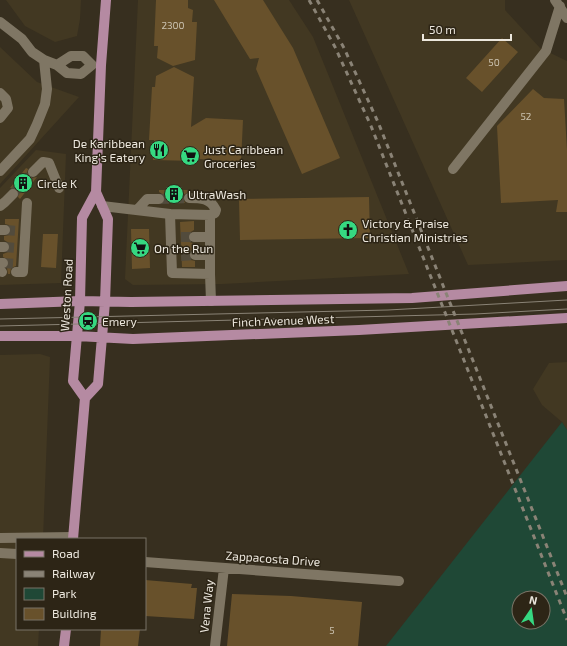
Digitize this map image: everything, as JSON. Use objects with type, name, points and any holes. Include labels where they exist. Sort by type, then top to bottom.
[{"type":"main road","name":"Weston Road","points":[[96,192],[82,218],[80,301],[73,381],[85,398],[98,384],[105,302],[108,219],[96,192],[96,65],[106,0]]},
{"type":"main road","name":"Finch Avenue West","points":[[0,304],[80,301],[105,302],[412,298],[567,286]]},
{"type":"main road","name":"Finch Avenue West","points":[[0,336],[77,336],[133,339],[359,330],[567,318]]},
{"type":"main road","points":[[73,538],[85,398]]},
{"type":"main road","points":[[64,646],[66,630]]},
{"type":"street","points":[[561,3],[567,18]]},
{"type":"street","points":[[453,169],[546,51],[561,3]]},
{"type":"street","points":[[0,22],[22,40],[32,52],[44,60],[57,65],[67,73],[81,74],[96,65],[83,56],[71,56],[57,65]]},
{"type":"street","points":[[0,171],[30,139],[45,104],[47,89],[44,60]]},
{"type":"street","points":[[0,93],[6,99],[8,108],[0,118]]},
{"type":"street","points":[[32,172],[43,162],[50,164],[59,188]]},
{"type":"street","points":[[5,206],[13,194]]},
{"type":"street","points":[[102,206],[170,214],[210,215],[215,213],[216,210],[210,202],[204,198],[189,198]]},
{"type":"street","points":[[137,210],[147,199],[159,199]]},
{"type":"street","points":[[19,267],[22,231],[27,203]]},
{"type":"street","points":[[170,214],[176,237],[176,256],[172,273],[210,274]]},
{"type":"street","points":[[210,215],[211,301]]},
{"type":"street","points":[[194,237],[210,237]]},
{"type":"street","points":[[195,256],[210,255]]},
{"type":"street","points":[[0,538],[73,538]]},
{"type":"street","points":[[0,553],[16,554]]},
{"type":"street","name":"Zappacosta Drive","points":[[146,562],[399,581]]},
{"type":"street","name":"Vena Way","points":[[215,646],[224,568]]},
{"type":"shaded area","points":[[6,0],[81,0],[77,36],[55,42],[25,26]]},
{"type":"shaded area","points":[[138,0],[289,0],[313,37],[409,274],[222,284],[133,285],[125,279]]},
{"type":"shaded area","points":[[349,0],[505,0],[505,10],[540,48],[567,61],[567,260],[468,265]]},
{"type":"shaded area","points":[[0,47],[37,82],[79,97],[0,184]]},
{"type":"shaded area","points":[[36,150],[66,154],[61,283],[0,285],[0,188]]},
{"type":"shaded area","points":[[40,354],[50,357],[43,538],[16,538],[16,630],[39,630],[38,646],[0,646],[0,355]]},
{"type":"shaded area","points":[[567,362],[567,430],[562,422],[542,405],[533,389],[549,363]]},
{"type":"green space","points":[[562,422],[567,430],[567,646],[386,646]]},
{"type":"building","points":[[156,0],[188,0],[188,8],[193,10],[192,22],[197,22],[195,60],[173,66],[157,58],[158,46],[154,46]]},
{"type":"building","points":[[214,0],[263,0],[293,48],[340,158],[302,174],[256,69],[259,58],[250,59]]},
{"type":"building","points":[[502,38],[518,52],[482,92],[466,78]]},
{"type":"building","points":[[174,67],[194,77],[191,127],[206,118],[243,120],[241,162],[198,159],[196,161],[153,160],[154,140],[149,140],[152,87],[155,87],[156,76]]},
{"type":"building","points":[[533,89],[544,98],[564,99],[567,150],[567,212],[556,212],[558,200],[501,203],[497,126]]},
{"type":"building","name":"Circle K","points":[[26,168],[28,169],[27,173],[29,177],[37,177],[20,199],[18,197],[18,190],[10,188]]},
{"type":"building","name":"UltraWash","points":[[159,190],[189,190],[189,192],[183,195],[185,203],[164,203],[165,196],[159,192]]},
{"type":"building","points":[[369,197],[370,238],[240,240],[239,199]]},
{"type":"building","points":[[5,219],[19,219],[16,266],[11,268],[10,274],[8,274],[7,268],[9,260],[3,257],[3,254],[8,252],[10,247],[9,243],[4,240],[4,236],[9,235],[11,230],[9,225],[5,224]]},
{"type":"building","points":[[194,221],[194,230],[189,233],[188,237],[190,242],[194,244],[195,249],[190,251],[189,255],[191,260],[195,261],[195,267],[182,267],[180,222]]},
{"type":"building","name":"On the Run","points":[[131,229],[149,229],[150,268],[132,269]]},
{"type":"building","points":[[43,234],[58,234],[56,268],[41,267]]},
{"type":"building","points":[[146,580],[192,584],[191,588],[197,588],[194,619],[146,616]]},
{"type":"building","points":[[232,594],[291,596],[362,602],[358,646],[227,646]]},
{"type":"building","points":[[101,630],[140,630],[138,646],[100,646]]},
{"type":"tunnel","points":[[13,194],[33,172]]},
{"type":"tunnel","points":[[159,199],[189,198]]},
{"type":"tunnel","points":[[5,230],[18,231]]},
{"type":"tunnel","points":[[181,237],[194,237]]},
{"type":"tunnel","points":[[4,247],[17,248]]},
{"type":"tunnel","points":[[181,256],[195,255]]},
{"type":"tunnel","points":[[3,263],[17,264]]},
{"type":"tram line","points":[[0,319],[388,310],[567,300]]},
{"type":"tram line","points":[[0,326],[475,314],[567,309]]},
{"type":"railway","points":[[309,0],[335,47],[371,126],[567,620]]},
{"type":"railway","points":[[317,0],[344,48],[378,122],[567,597]]},
{"type":"place","name":"De Karibbean King's Eatery","points":[[159,150]]},
{"type":"place","name":"Just Caribbean Groceries","points":[[190,156]]},
{"type":"place","name":"Circle K","points":[[23,183]]},
{"type":"place","name":"UltraWash","points":[[174,194]]},
{"type":"place","name":"Victory & Praise Christian Ministries","points":[[348,230]]},
{"type":"place","name":"On the Run","points":[[140,248]]},
{"type":"place","name":"Emery","points":[[88,321]]}]
